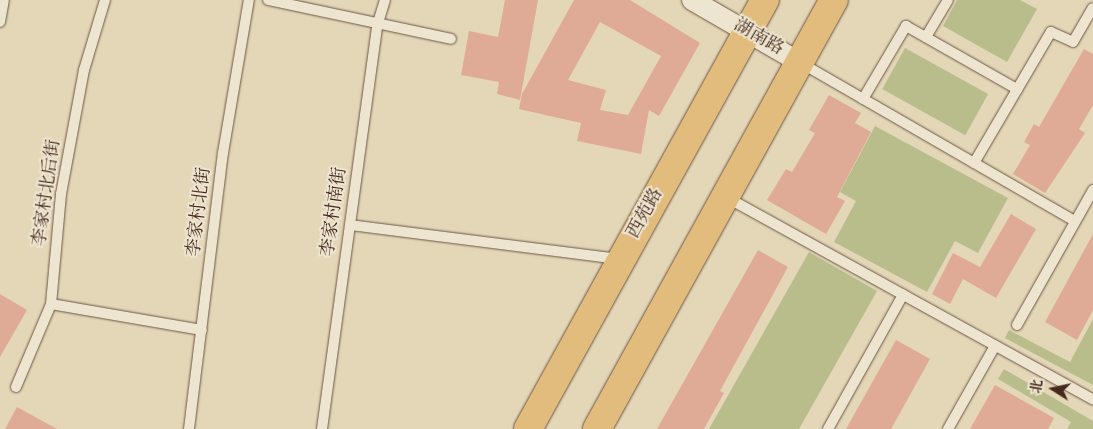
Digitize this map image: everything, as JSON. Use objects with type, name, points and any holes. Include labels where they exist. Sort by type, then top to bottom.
[{"type":"main road","name":"西苑路","points":[[528,429],[765,0]]},
{"type":"main road","points":[[597,429],[834,0]]},
{"type":"street","name":"湖南路","points":[[692,0],[799,62]]},
{"type":"lane","points":[[0,22],[4,0]]},
{"type":"lane","name":"李家村北后街","points":[[16,388],[51,304],[62,194],[84,70],[105,0]]},
{"type":"lane","name":"李家村北街","points":[[189,429],[223,153],[249,0]]},
{"type":"lane","points":[[268,0],[377,26],[451,40]]},
{"type":"lane","name":"李家村南街","points":[[322,429],[377,26],[385,0]]},
{"type":"lane","points":[[926,37],[948,0]]},
{"type":"lane","points":[[974,163],[1051,32],[1072,42],[1093,8]]},
{"type":"lane","points":[[863,99],[906,26],[1018,89]]},
{"type":"lane","points":[[799,62],[1075,221]]},
{"type":"lane","points":[[1017,325],[1093,190]]},
{"type":"lane","points":[[725,196],[1093,400]]},
{"type":"lane","points":[[350,225],[622,259]]},
{"type":"lane","points":[[828,429],[903,295]]},
{"type":"lane","points":[[51,304],[202,330]]},
{"type":"lane","points":[[948,429],[995,346]]},
{"type":"green space","points":[[957,0],[1020,0],[1037,9],[1007,62],[943,26]]},
{"type":"green space","points":[[905,48],[988,94],[965,135],[882,89]]},
{"type":"green space","points":[[875,126],[1008,198],[978,253],[955,241],[927,292],[834,242],[856,201],[840,192]]},
{"type":"green space","points":[[809,252],[877,291],[799,429],[709,429]]},
{"type":"green space","points":[[1093,319],[1093,385],[1005,338],[1009,330],[1070,362]]},
{"type":"green space","points":[[1004,369],[1093,421],[1093,429],[1067,429],[1071,422],[998,379]]},
{"type":"building","points":[[505,0],[538,0],[520,100],[497,94],[499,82],[461,75],[469,31],[498,37]]},
{"type":"building","points":[[574,0],[630,0],[700,43],[659,116],[649,110],[641,154],[577,141],[581,123],[519,109],[522,94]],"holes":[[[600,22],[661,56],[628,115],[600,110],[606,90],[568,80]]]},
{"type":"building","points":[[1084,49],[1093,54],[1093,105],[1079,129],[1085,133],[1045,193],[1013,174],[1030,145],[1024,142],[1034,124],[1039,127]]},
{"type":"building","points":[[829,95],[861,113],[855,123],[871,132],[837,197],[845,201],[826,234],[767,200],[786,169],[792,172],[815,133],[809,130]]},
{"type":"building","points":[[1011,214],[1036,229],[996,298],[963,279],[950,304],[932,294],[953,253],[980,267]]},
{"type":"building","points":[[1093,234],[1093,310],[1077,340],[1045,322]]},
{"type":"building","points":[[758,250],[788,267],[720,391],[724,393],[704,429],[657,429]]},
{"type":"building","points":[[0,294],[27,310],[0,357]]},
{"type":"building","points":[[896,340],[930,359],[891,429],[846,429]]},
{"type":"building","points":[[995,385],[1054,418],[1048,429],[970,429]]},
{"type":"building","points":[[17,407],[57,429],[5,429]]}]
